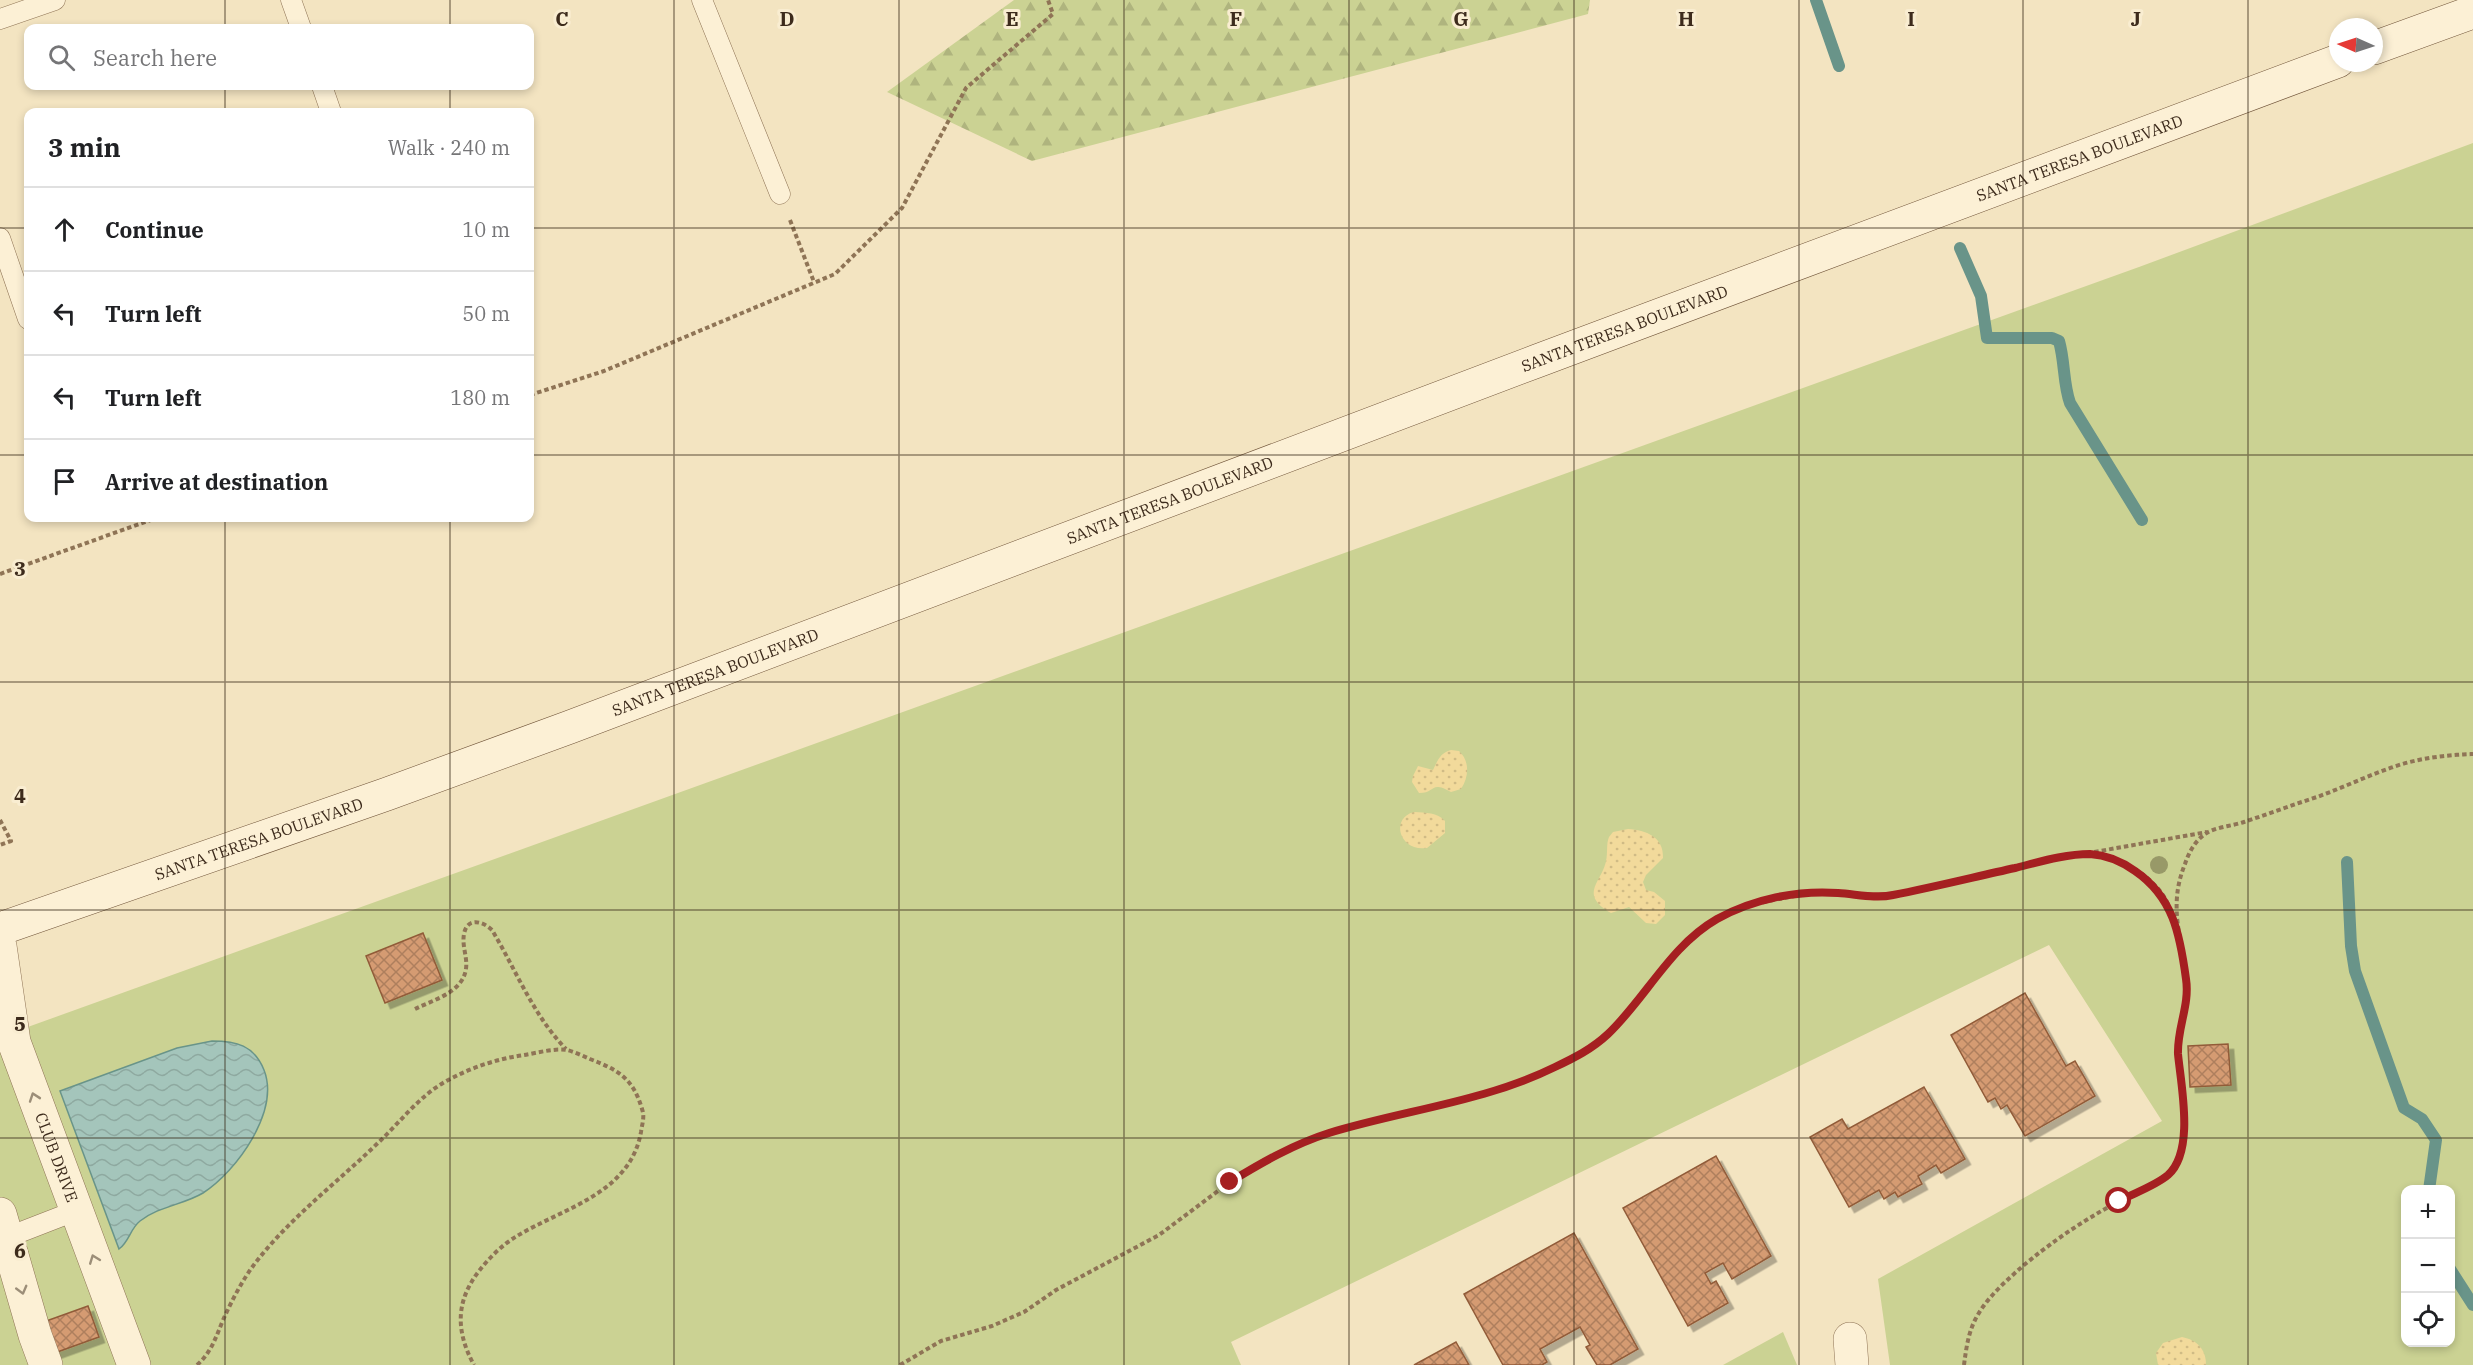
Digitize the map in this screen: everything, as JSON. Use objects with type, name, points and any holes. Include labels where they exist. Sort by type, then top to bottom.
[{"type":"main road","points":[[2383,45],[2473,12]]},
{"type":"main road","name":"SANTA TERESA BOULEVARD","points":[[0,929],[387,794],[570,727],[1570,348],[2329,64]]},
{"type":"main road","name":"CLUB DRIVE","points":[[0,946],[14,1041],[75,1211],[134,1365]]},
{"type":"main road","points":[[4,1226],[35,1335],[46,1365]]},
{"type":"lane","points":[[0,19],[55,0]]},
{"type":"lane","points":[[291,0],[300,24]]},
{"type":"lane","points":[[702,0],[780,194]]},
{"type":"lane","points":[[324,90],[330,108]]},
{"type":"lane","points":[[0,238],[24,307]]},
{"type":"lane","points":[[4,1226],[75,1211]]},
{"type":"path","points":[[534,394],[604,371],[835,274],[902,208],[966,88],[1053,14],[1048,0]]},
{"type":"path","points":[[780,194],[814,282]]},
{"type":"path","points":[[0,574],[145,522]]},
{"type":"path","points":[[900,1365],[941,1341],[992,1326],[1024,1312],[1056,1290],[1159,1235],[1230,1182],[1293,1147],[1326,1134],[1375,1120],[1490,1093],[1542,1073],[1583,1053],[1606,1036],[1626,1016],[1667,963],[1689,942],[1714,920],[1743,906],[1815,892],[1889,896],[1969,877],[2207,832],[2242,823],[2362,781],[2392,767],[2422,759],[2473,754]]},
{"type":"path","points":[[0,820],[11,841],[0,845]]},
{"type":"path","points":[[1964,1365],[1969,1337],[1975,1321],[1984,1306],[2014,1274],[2057,1238],[2092,1215],[2161,1179],[2170,1173],[2175,1165],[2184,1134],[2178,1040],[2186,1009],[2187,986],[2175,914],[2179,882],[2189,854],[2194,844],[2207,832]]},
{"type":"path","points":[[2087,854],[2114,859],[2140,874],[2157,889],[2167,902],[2182,955]]},
{"type":"path","points":[[415,1009],[455,989],[463,979],[466,970],[467,957],[463,937],[465,930],[470,923],[478,921],[486,924],[492,930],[538,1014],[553,1036],[566,1050],[623,1074],[633,1086],[644,1115],[639,1141],[632,1158],[615,1179],[596,1196],[517,1236],[495,1253],[477,1273],[465,1297],[460,1316],[460,1333],[474,1365]]},
{"type":"path","points":[[197,1365],[214,1343],[238,1290],[256,1262],[304,1210],[380,1141],[414,1106],[441,1084],[471,1069],[503,1058],[566,1050]]},
{"type":"green space","points":[[1014,0],[1590,0],[1588,14],[1032,161],[887,92]]},
{"type":"green space","points":[[2473,143],[2473,1365],[1890,1365],[1878,1279],[2162,1121],[2049,945],[1231,1342],[1241,1365],[0,1365],[0,1037],[2139,267]]},
{"type":"green space","points":[[1783,1332],[1797,1365],[1723,1365]]},
{"type":"sand","points":[[1451,750],[1459,751],[1467,764],[1466,779],[1461,789],[1451,792],[1436,787],[1419,793],[1412,782],[1418,766],[1433,770],[1442,755]]},
{"type":"sand","points":[[1414,812],[1435,814],[1445,821],[1445,833],[1427,848],[1410,845],[1401,834],[1402,821]]},
{"type":"sand","points":[[1628,829],[1653,836],[1663,851],[1663,858],[1646,875],[1643,882],[1646,890],[1654,892],[1665,901],[1665,915],[1656,924],[1646,923],[1629,907],[1611,913],[1601,906],[1594,894],[1606,861],[1609,837],[1613,832]]},
{"type":"sand","points":[[2182,1337],[2200,1346],[2206,1365],[2158,1365],[2156,1353],[2163,1343]]},
{"type":"water","points":[[212,1041],[243,1046],[260,1062],[267,1086],[266,1103],[261,1121],[241,1155],[216,1183],[195,1197],[147,1216],[137,1224],[119,1249],[60,1091],[177,1048]]},
{"type":"building","points":[[423,933],[442,980],[385,1003],[366,956]]},
{"type":"building","points":[[2025,993],[2066,1066],[2075,1061],[2095,1096],[2025,1136],[2007,1105],[2001,1109],[1995,1098],[1988,1102],[1951,1035]]},
{"type":"building","points":[[2228,1044],[2231,1085],[2190,1087],[2188,1046]]},
{"type":"building","points":[[1924,1087],[1965,1159],[1941,1173],[1936,1165],[1918,1176],[1922,1184],[1898,1197],[1895,1192],[1884,1199],[1879,1190],[1849,1207],[1810,1137],[1842,1119],[1848,1129]]},
{"type":"building","points":[[1716,1156],[1771,1256],[1732,1279],[1723,1263],[1705,1273],[1711,1284],[1716,1281],[1728,1303],[1688,1326],[1623,1208]]},
{"type":"building","points":[[1574,1233],[1638,1349],[1610,1365],[1597,1365],[1586,1347],[1590,1345],[1580,1327],[1540,1349],[1547,1362],[1542,1365],[1503,1365],[1464,1294]]},
{"type":"building","points":[[88,1306],[99,1337],[49,1355],[38,1324]]},
{"type":"building","points":[[1456,1342],[1469,1365],[1414,1365]]},
{"type":"waterway","points":[[1816,0],[1839,66]]},
{"type":"waterway","points":[[1960,248],[1981,296],[1987,338],[2052,338],[2059,341],[2070,403],[2142,520]]},
{"type":"waterway","points":[[2347,862],[2351,946],[2355,971],[2404,1108],[2422,1119],[2436,1140],[2430,1185]]},
{"type":"waterway","points":[[2455,1277],[2473,1305]]},
{"type":"route","points":[[1230,1182],[1293,1147],[1326,1134],[1490,1093],[1542,1073],[1583,1053],[1606,1036],[1626,1016],[1667,963],[1689,942],[1714,920],[1743,906],[1815,892],[1889,896],[2049,860],[2087,854],[2102,855],[2127,865],[2151,883],[2163,896],[2176,931],[2186,974],[2186,1009],[2180,1025],[2178,1040],[2184,1134],[2182,1146],[2170,1173],[2119,1201]]}]
